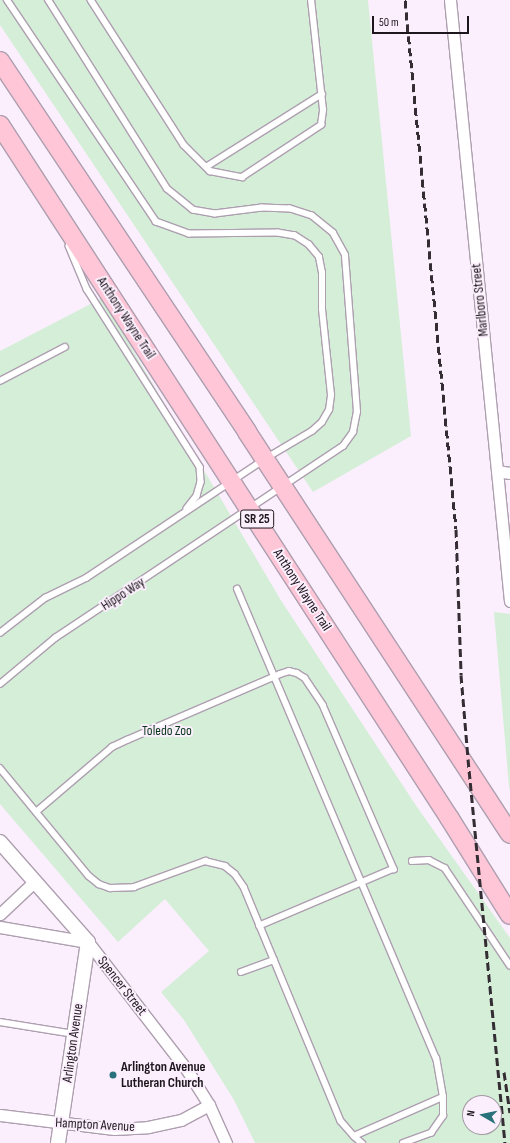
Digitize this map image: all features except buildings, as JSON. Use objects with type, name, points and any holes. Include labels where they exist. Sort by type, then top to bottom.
[{"type":"highway","name":"SR 25","points":[[0,61],[265,459],[510,834]]},
{"type":"highway","name":"Anthony Wayne Trail","points":[[0,125],[232,482],[510,915]]},
{"type":"street","name":"Marlboro Street","points":[[450,0],[510,601]]},
{"type":"street","points":[[497,471],[510,473]]},
{"type":"street","name":"Spencer Street","points":[[0,842],[88,942],[183,1064],[209,1105],[226,1143]]},
{"type":"street","points":[[0,914],[34,882]]},
{"type":"street","points":[[0,927],[88,942]]},
{"type":"street","name":"Arlington Avenue","points":[[58,1143],[88,942]]},
{"type":"street","name":"Hampton Avenue","points":[[0,1114],[61,1124],[114,1129],[148,1127],[181,1120],[209,1105]]},
{"type":"lane","points":[[0,633],[45,598],[86,578],[183,513],[209,498],[265,459],[312,430],[322,422],[329,410],[331,395],[322,309],[322,273],[319,257],[309,244],[295,236],[264,232],[189,234],[156,222],[7,0]]},
{"type":"lane","name":"Hippo Way","points":[[0,684],[55,638],[250,510],[343,446],[353,432],[357,412],[345,255],[333,233],[312,216],[290,210],[262,208],[215,214],[193,210],[167,189],[48,0]]},
{"type":"lane","points":[[91,0],[184,145],[210,171],[242,177],[321,125],[323,110],[322,94],[311,0]]},
{"type":"lane","points":[[206,167],[322,94]]},
{"type":"lane","points":[[50,202],[87,289],[200,467],[201,482],[197,496],[183,513]]},
{"type":"lane","points":[[0,381],[65,347]]},
{"type":"lane","points":[[237,589],[276,676],[361,883],[436,1059],[443,1097],[443,1116],[431,1133],[403,1143]]},
{"type":"lane","points":[[36,812],[112,747],[276,676],[289,671],[297,673],[306,678],[323,705],[394,869],[260,926]]},
{"type":"lane","points":[[0,768],[89,876],[110,888],[134,887],[205,861],[225,866],[235,874],[244,887],[341,1120],[362,1143]]},
{"type":"lane","points":[[412,861],[429,860],[445,868],[510,965]]},
{"type":"lane","points":[[241,972],[274,960]]},
{"type":"lane","points":[[0,1022],[74,1034]]},
{"type":"lane","points":[[354,1136],[443,1097]]},
{"type":"green space","points":[[0,0],[368,0],[411,436],[313,492],[0,25]]},
{"type":"green space","name":"Toledo Zoo","points":[[102,298],[282,602],[417,807],[510,938],[510,1143],[255,1143],[234,1100],[184,1020],[161,992],[209,951],[165,899],[118,942],[0,804],[0,351]]},
{"type":"green space","points":[[494,612],[510,614],[510,789],[509,787]]},
{"type":"railway","points":[[405,0],[456,529],[461,675],[505,1143]]},
{"type":"railway","points":[[504,1072],[510,1113]]},
{"type":"place","name":"Arlington Avenue Lutheran Church","points":[[113,1075]]}]
